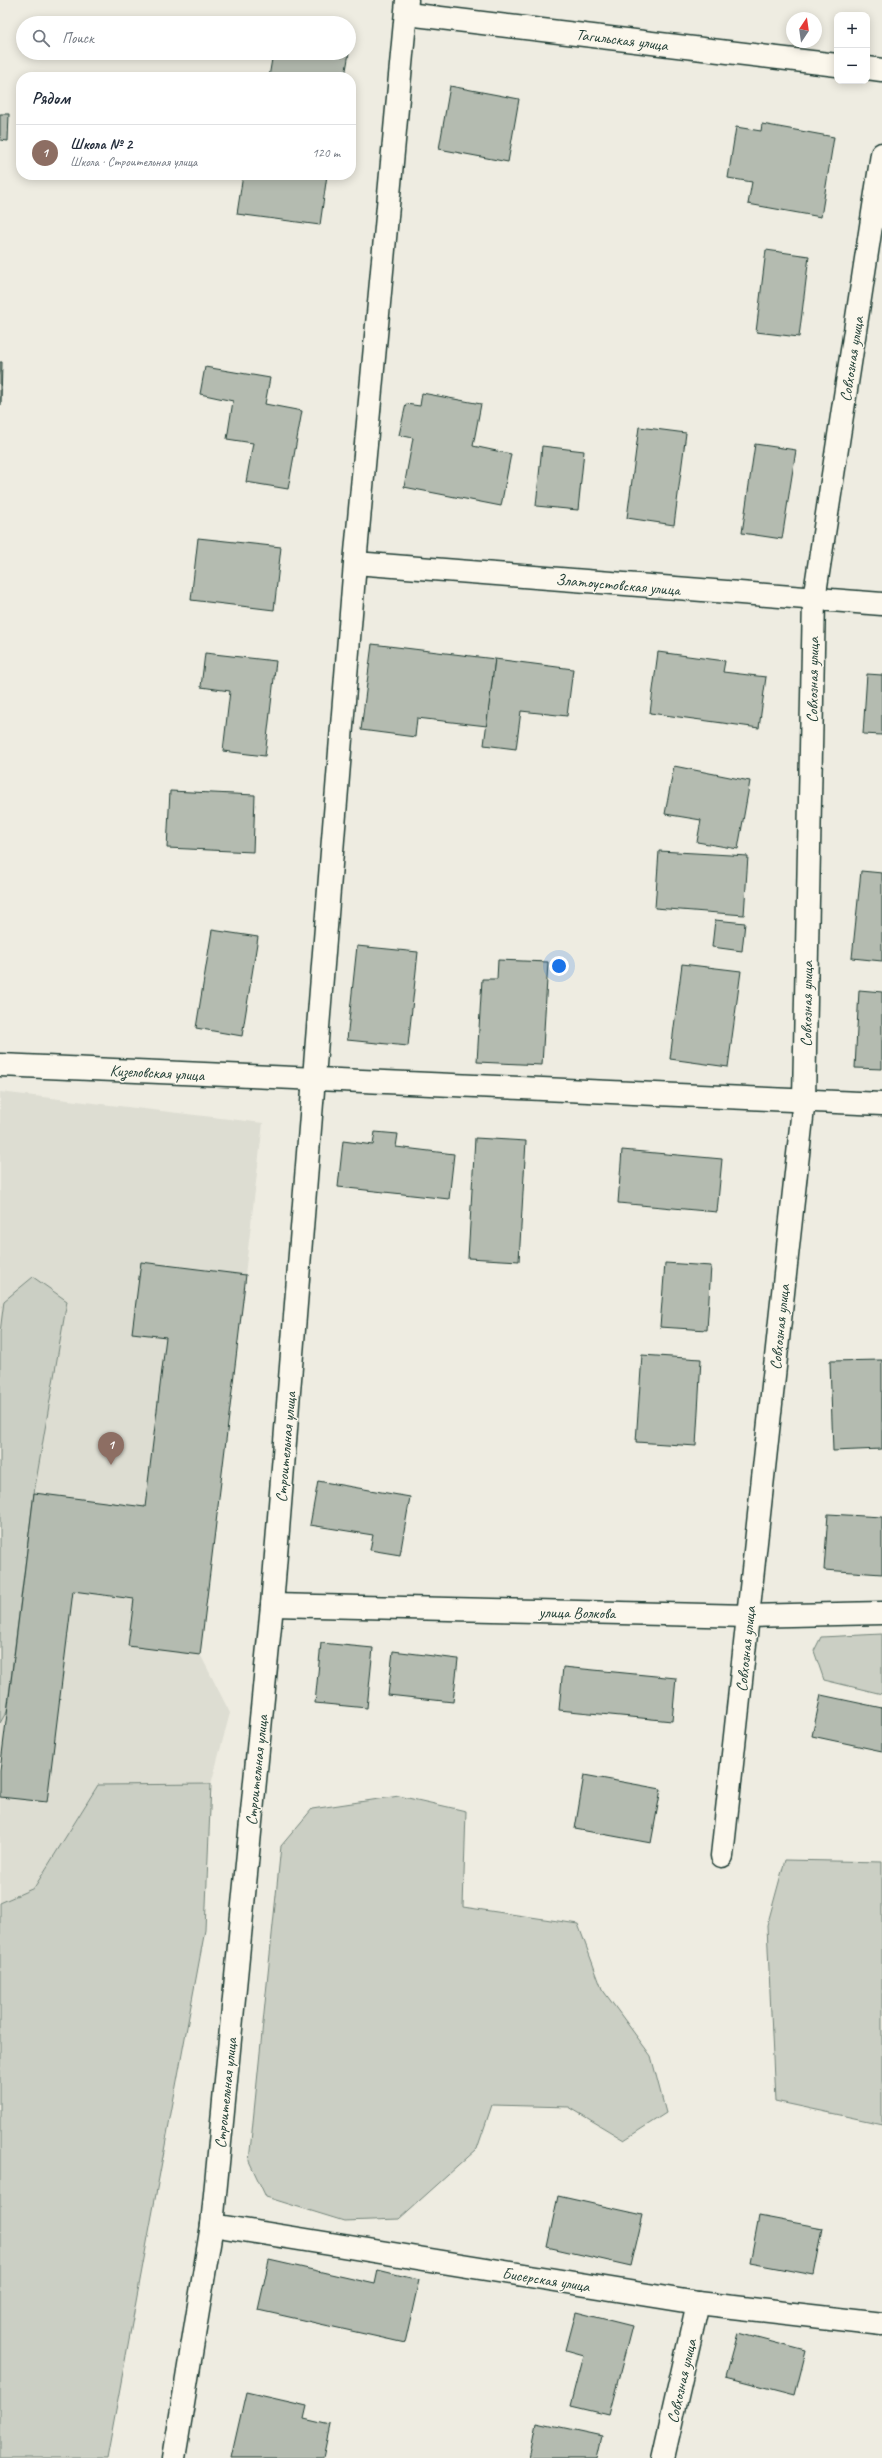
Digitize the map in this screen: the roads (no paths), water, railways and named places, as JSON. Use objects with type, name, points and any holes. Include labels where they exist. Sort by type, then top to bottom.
[{"type":"street","name":"Тагильская улица","points":[[407,7],[834,65]]},
{"type":"street","name":"Строительная улица","points":[[174,2458],[212,2226],[272,1605],[355,563],[407,7]]},
{"type":"street","points":[[870,68],[882,70]]},
{"type":"street","name":"Совхозная улица","points":[[722,1856],[804,1099],[814,599],[882,154]]},
{"type":"street","name":"Златоустовская улица","points":[[355,563],[882,604]]},
{"type":"street","name":"Кизеловская улица","points":[[0,1065],[314,1080],[804,1099],[882,1104]]},
{"type":"street","name":"улица Волкова","points":[[272,1605],[749,1616],[882,1613]]},
{"type":"street","name":"Бисерская улица","points":[[212,2226],[698,2303],[882,2324]]},
{"type":"street","name":"Совхозная улица","points":[[663,2458],[698,2303]]},
{"type":"place","name":"Школа № 2","points":[[111,1465]]}]
